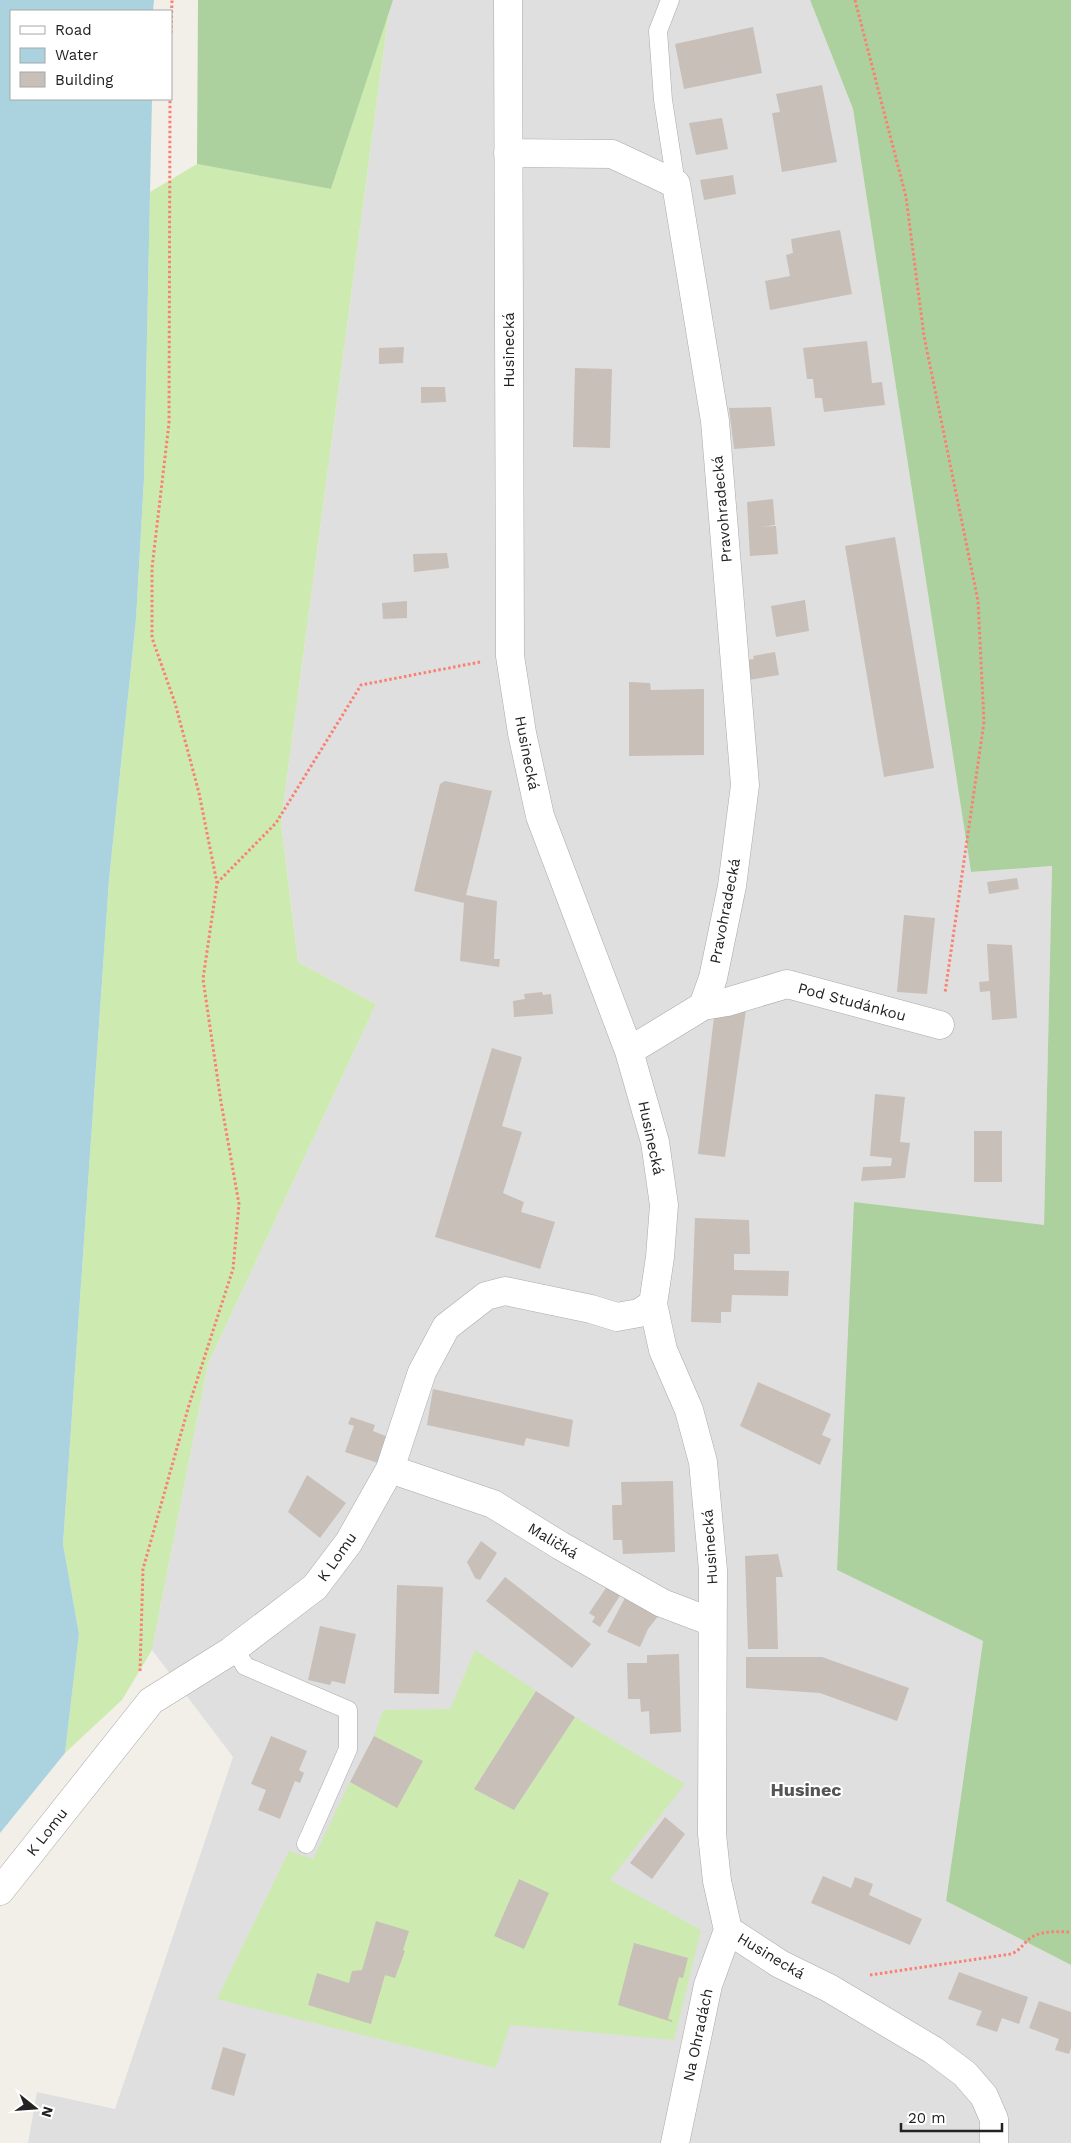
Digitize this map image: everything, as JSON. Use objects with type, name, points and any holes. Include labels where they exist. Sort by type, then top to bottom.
[{"type":"street","name":"Husinecká","points":[[508,0],[510,656],[522,733],[540,816],[629,1051],[655,1142],[664,1205],[660,1257],[653,1304],[663,1350],[689,1410],[703,1462],[713,1570],[712,1834],[717,1881],[728,1930],[780,1964],[829,1988],[933,2050],[965,2074],[984,2096],[994,2120],[994,2143]]},
{"type":"street","points":[[508,153],[612,154],[676,184]]},
{"type":"street","name":"Pravohradecká","points":[[676,184],[714,421],[745,785],[732,886],[713,978],[703,1006]]},
{"type":"street","name":"Pod Studánkou","points":[[629,1051],[703,1006],[727,1002],[787,984],[940,1026]]},
{"type":"street","name":"K Lomu","points":[[0,1891],[151,1701],[234,1648],[315,1587],[349,1542],[390,1469],[422,1372],[446,1327],[486,1296],[505,1291],[591,1309],[617,1318],[639,1313],[653,1304]]},
{"type":"street","name":"Maličká","points":[[390,1469],[493,1504],[560,1546],[662,1603],[712,1622]]},
{"type":"street","name":"Na Ohradách","points":[[675,2143],[708,1985],[728,1930]]},
{"type":"lane","points":[[670,0],[658,31],[663,100],[676,184]]},
{"type":"lane","points":[[234,1648],[245,1666],[348,1710],[348,1749],[306,1844]]},
{"type":"path","points":[[855,0],[906,197],[924,336],[978,601],[984,722],[940,1026]]},
{"type":"path","points":[[151,1701],[140,1676],[143,1569],[189,1405],[233,1269],[240,1204],[221,1102],[203,979],[217,883],[199,793],[175,703],[152,638],[152,568],[169,423],[170,100]]},
{"type":"path","points":[[217,883],[276,823],[361,685],[510,656]]},
{"type":"path","points":[[829,1988],[860,1976],[1011,1954],[1017,1952],[1031,1937],[1046,1932],[1071,1932]]},
{"type":"shaded area","points":[[393,0],[810,0],[853,109],[971,872],[1052,866],[1044,1225],[837,1570],[983,1641],[946,1901],[1071,1965],[1071,2143],[28,2143],[37,2092],[115,2109],[233,1757],[152,1650],[208,1364],[376,1004],[298,962],[281,822],[389,10]]},
{"type":"green space","points":[[198,0],[393,0],[331,189],[197,164]]},
{"type":"green space","points":[[810,0],[1071,0],[1071,1965],[946,1901],[983,1641],[837,1570],[854,1202],[1044,1225],[1052,866],[971,872],[853,109]]},
{"type":"green space","points":[[389,10],[281,822],[298,962],[376,1004],[208,1364],[152,1650],[122,1700],[65,1753],[79,1634],[63,1544],[109,880],[136,619],[144,479],[150,192],[197,164],[331,189]]},
{"type":"green space","points":[[475,1650],[536,1691],[474,1789],[514,1810],[575,1717],[685,1784],[610,1880],[701,1930],[674,2040],[510,2025],[496,2068],[217,1999],[289,1851],[313,1859],[350,1782],[397,1807],[422,1761],[374,1736],[383,1710],[450,1709]]},
{"type":"water","points":[[0,0],[154,0],[153,10],[10,10],[10,100],[152,100],[144,479],[136,619],[109,880],[63,1544],[79,1634],[65,1753],[0,1833]]},
{"type":"building","points":[[753,27],[762,73],[684,89],[675,44]]},
{"type":"building","points":[[822,85],[837,162],[782,172],[772,113],[780,112],[776,94]]},
{"type":"building","points":[[722,118],[728,149],[696,155],[689,123]]},
{"type":"building","points":[[733,175],[736,194],[704,200],[700,180]]},
{"type":"building","points":[[840,230],[852,294],[770,310],[765,281],[790,276],[786,255],[793,253],[791,239]]},
{"type":"building","points":[[867,341],[872,383],[882,382],[885,405],[824,412],[822,398],[815,398],[813,379],[807,379],[803,348]]},
{"type":"building","points":[[404,347],[403,363],[379,364],[379,348]]},
{"type":"building","points":[[575,368],[612,369],[610,448],[573,447]]},
{"type":"building","points":[[421,387],[445,387],[446,402],[421,403]]},
{"type":"building","points":[[771,407],[775,446],[734,449],[729,408]]},
{"type":"building","points":[[773,499],[775,525],[759,527],[776,526],[778,554],[750,556],[747,502]]},
{"type":"building","points":[[895,537],[934,768],[884,777],[845,546]]},
{"type":"building","points":[[447,553],[449,568],[414,572],[413,554]]},
{"type":"building","points":[[805,600],[809,631],[776,637],[771,606]]},
{"type":"building","points":[[407,601],[407,618],[383,619],[382,603]]},
{"type":"building","points":[[775,652],[779,675],[749,680],[746,660],[754,659],[753,656]]},
{"type":"building","points":[[629,682],[650,683],[651,690],[704,689],[704,755],[629,756]]},
{"type":"building","points":[[445,781],[492,791],[466,895],[497,901],[494,959],[500,959],[499,967],[460,961],[464,903],[414,891],[440,784]]},
{"type":"building","points":[[1017,878],[1019,889],[989,894],[987,882]]},
{"type":"building","points":[[904,915],[935,918],[927,994],[897,992]]},
{"type":"building","points":[[987,944],[1012,945],[1017,1018],[992,1020],[990,991],[980,992],[979,982],[989,981]]},
{"type":"building","points":[[542,992],[543,995],[551,994],[553,1014],[514,1017],[513,1001],[525,999],[524,994]]},
{"type":"building","points":[[747,1003],[725,1157],[698,1154],[714,1017]]},
{"type":"building","points":[[492,1048],[522,1057],[502,1126],[522,1132],[503,1193],[524,1202],[521,1212],[555,1222],[540,1269],[435,1237]]},
{"type":"building","points":[[875,1094],[905,1097],[900,1142],[910,1143],[905,1178],[861,1181],[863,1167],[891,1166],[892,1158],[870,1156]]},
{"type":"building","points":[[974,1131],[1002,1131],[1002,1182],[974,1182]]},
{"type":"building","points":[[695,1218],[749,1220],[750,1254],[734,1254],[734,1270],[789,1271],[788,1296],[732,1295],[731,1312],[721,1312],[721,1323],[691,1322]]},
{"type":"building","points":[[758,1382],[831,1414],[822,1435],[831,1439],[820,1465],[740,1426]]},
{"type":"building","points":[[433,1389],[573,1420],[569,1447],[526,1438],[524,1446],[427,1425]]},
{"type":"building","points":[[351,1417],[375,1425],[373,1431],[388,1437],[378,1463],[345,1452],[354,1426],[348,1424]]},
{"type":"building","points":[[307,1475],[346,1503],[320,1538],[288,1512]]},
{"type":"building","points":[[673,1481],[675,1552],[623,1554],[622,1540],[613,1540],[612,1505],[622,1505],[621,1482]]},
{"type":"building","points":[[481,1541],[497,1553],[480,1580],[475,1578],[467,1562]]},
{"type":"building","points":[[778,1554],[783,1577],[776,1577],[778,1649],[748,1649],[745,1556]]},
{"type":"building","points":[[505,1577],[591,1644],[572,1668],[486,1601]]},
{"type":"building","points":[[397,1585],[443,1587],[439,1694],[394,1693]]},
{"type":"building","points":[[608,1585],[621,1594],[600,1627],[592,1622],[595,1617],[589,1613]]},
{"type":"building","points":[[626,1596],[659,1615],[648,1629],[640,1647],[607,1632]]},
{"type":"building","points":[[320,1626],[356,1634],[345,1684],[332,1681],[330,1685],[308,1680]]},
{"type":"building","points":[[679,1654],[681,1732],[650,1734],[649,1711],[641,1712],[640,1699],[628,1699],[627,1663],[647,1663],[647,1655]]},
{"type":"building","points":[[746,1657],[822,1657],[909,1688],[897,1721],[820,1693],[746,1688]]},
{"type":"building","points":[[536,1691],[575,1717],[514,1810],[474,1789]]},
{"type":"building","points":[[271,1736],[307,1751],[299,1770],[304,1773],[300,1783],[295,1781],[280,1819],[258,1810],[266,1790],[251,1784]]},
{"type":"building","points":[[374,1736],[423,1761],[397,1808],[350,1782]]},
{"type":"building","points":[[665,1817],[685,1834],[652,1879],[630,1863]]},
{"type":"building","points":[[823,1876],[851,1888],[855,1877],[873,1884],[869,1895],[922,1919],[910,1945],[811,1903]]},
{"type":"building","points":[[519,1879],[549,1893],[524,1949],[494,1936]]},
{"type":"building","points":[[376,1921],[409,1931],[403,1950],[405,1951],[395,1978],[385,1975],[371,2024],[308,2005],[317,1973],[349,1983],[352,1971],[362,1970]]},
{"type":"building","points":[[634,1943],[688,1958],[683,1978],[679,1977],[668,2019],[672,2020],[672,2022],[618,2005]]},
{"type":"building","points":[[959,1972],[1028,1997],[1019,2024],[1002,2018],[997,2032],[976,2025],[982,2011],[948,1999]]},
{"type":"building","points":[[1039,2001],[1071,2012],[1071,2048],[1069,2054],[1055,2050],[1059,2039],[1029,2028]]},
{"type":"building","points":[[223,2047],[246,2054],[234,2096],[211,2089]]},
{"type":"district","name":"Husinec","points":[[806,1790]]}]
